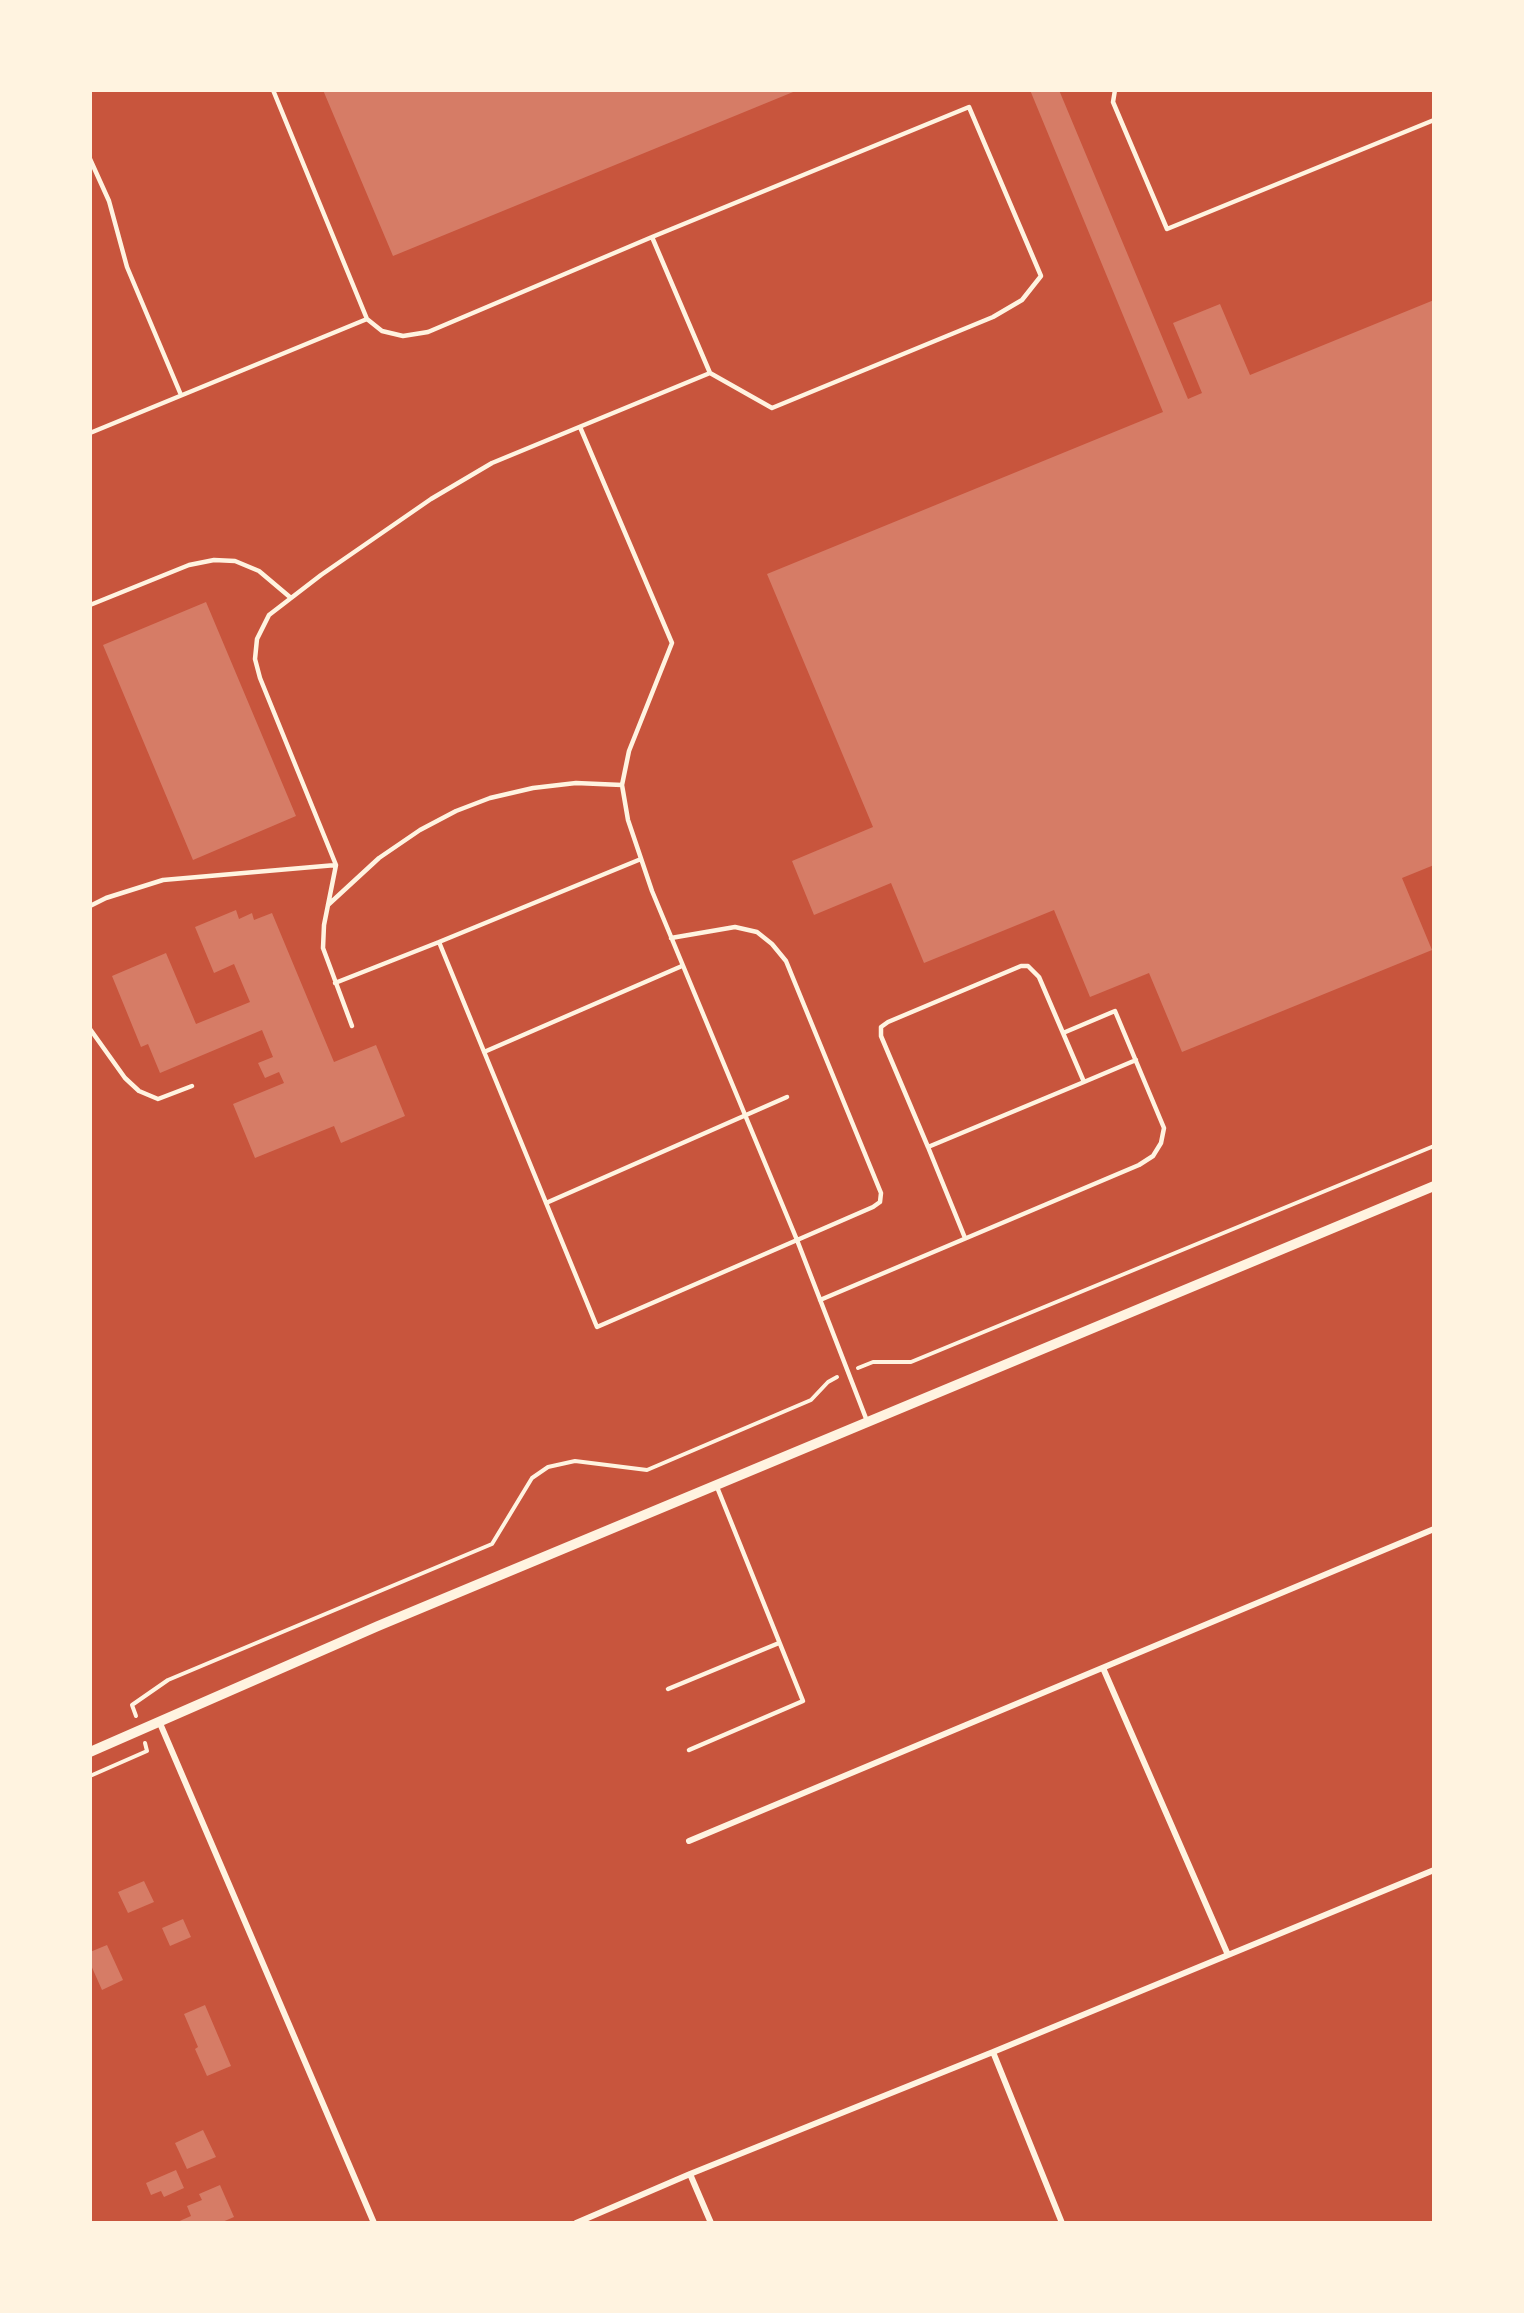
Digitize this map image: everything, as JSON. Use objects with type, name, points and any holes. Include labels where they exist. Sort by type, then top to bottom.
[{"type":"street","points":[[90,1752],[388,1621],[1434,1186]]},
{"type":"street","points":[[688,1841],[1434,1529]]},
{"type":"street","points":[[1103,1668],[1228,1955]]},
{"type":"street","points":[[159,1721],[374,2223]]},
{"type":"street","points":[[576,2223],[690,2174],[1434,1870]]},
{"type":"street","points":[[993,2052],[1062,2223]]},
{"type":"street","points":[[690,2174],[711,2223]]},
{"type":"lane","points":[[273,90],[367,319],[382,331],[403,336],[428,332],[652,237],[969,107],[1041,276],[1022,300],[993,317],[772,408],[711,373],[652,237]]},
{"type":"lane","points":[[1115,90],[1113,102],[1167,229],[1434,120]]},
{"type":"lane","points":[[90,159],[109,201],[128,267],[181,395]]},
{"type":"lane","points":[[90,433],[367,319]]},
{"type":"lane","points":[[351,1026],[323,948],[324,925],[336,865],[260,678],[255,659],[257,639],[269,615],[321,575],[441,493],[492,464],[711,373]]},
{"type":"lane","points":[[580,427],[672,643],[629,752],[622,785],[628,820],[682,966],[797,1240],[867,1421]]},
{"type":"lane","points":[[90,605],[189,565],[214,560],[235,561],[259,571],[291,598]]},
{"type":"lane","points":[[328,904],[379,858],[420,830],[456,811],[490,798],[533,788],[576,783],[622,785]]},
{"type":"lane","points":[[335,983],[641,859]]},
{"type":"lane","points":[[90,906],[106,898],[163,880],[336,865]]},
{"type":"lane","points":[[439,942],[597,1327],[880,1202],[881,1193],[786,961],[772,944],[757,932],[735,927],[671,938]]},
{"type":"lane","points":[[484,1053],[682,966]]},
{"type":"lane","points":[[965,1238],[881,1036],[881,1027],[1021,966],[1028,966],[1039,977],[1084,1082]]},
{"type":"lane","points":[[820,1300],[1139,1165],[1153,1156],[1161,1143],[1164,1128],[1115,1011],[1063,1033]]},
{"type":"lane","points":[[90,1029],[125,1078],[139,1091],[158,1100],[192,1086]]},
{"type":"lane","points":[[928,1147],[1136,1060]]},
{"type":"lane","points":[[546,1203],[787,1097]]},
{"type":"lane","points":[[689,1750],[803,1701],[716,1484]]},
{"type":"lane","points":[[668,1689],[779,1642]]},
{"type":"path","points":[[90,1776],[147,1751],[132,1705],[168,1680],[492,1544],[532,1478],[548,1467],[574,1461],[647,1470],[811,1400],[828,1382],[848,1372],[873,1362],[911,1362],[1434,1146]]},
{"type":"building","points":[[323,90],[798,90],[393,256]]},
{"type":"building","points":[[1030,90],[1059,90],[1188,399],[1202,393],[1173,323],[1220,304],[1250,375],[1434,300],[1434,865],[1402,878],[1432,950],[1182,1052],[1149,973],[1090,997],[1054,910],[924,963],[891,883],[814,915],[792,861],[873,827],[767,574],[1163,412]]},
{"type":"building","points":[[206,602],[296,816],[193,860],[103,645]]},
{"type":"building","points":[[236,910],[239,919],[252,913],[254,920],[272,913],[334,1062],[376,1045],[405,1116],[341,1143],[334,1126],[255,1158],[233,1104],[284,1083],[279,1072],[265,1078],[258,1063],[273,1057],[262,1030],[160,1073],[148,1044],[141,1047],[112,976],[166,953],[196,1024],[250,1002],[234,964],[214,973],[195,927]]},
{"type":"building","points":[[144,1881],[154,1902],[128,1913],[118,1892]]},
{"type":"building","points":[[183,1919],[191,1937],[170,1946],[162,1928]]},
{"type":"building","points":[[107,1945],[123,1980],[102,1990],[90,1963],[90,1952]]},
{"type":"building","points":[[205,2005],[231,2066],[207,2076],[195,2049],[198,2047],[184,2014]]},
{"type":"building","points":[[203,2130],[216,2157],[187,2169],[175,2143]]},
{"type":"building","points":[[176,2170],[184,2188],[164,2197],[161,2191],[151,2195],[146,2183]]},
{"type":"building","points":[[220,2185],[234,2217],[220,2223],[175,2223],[191,2216],[187,2206],[202,2200],[199,2194]]}]
